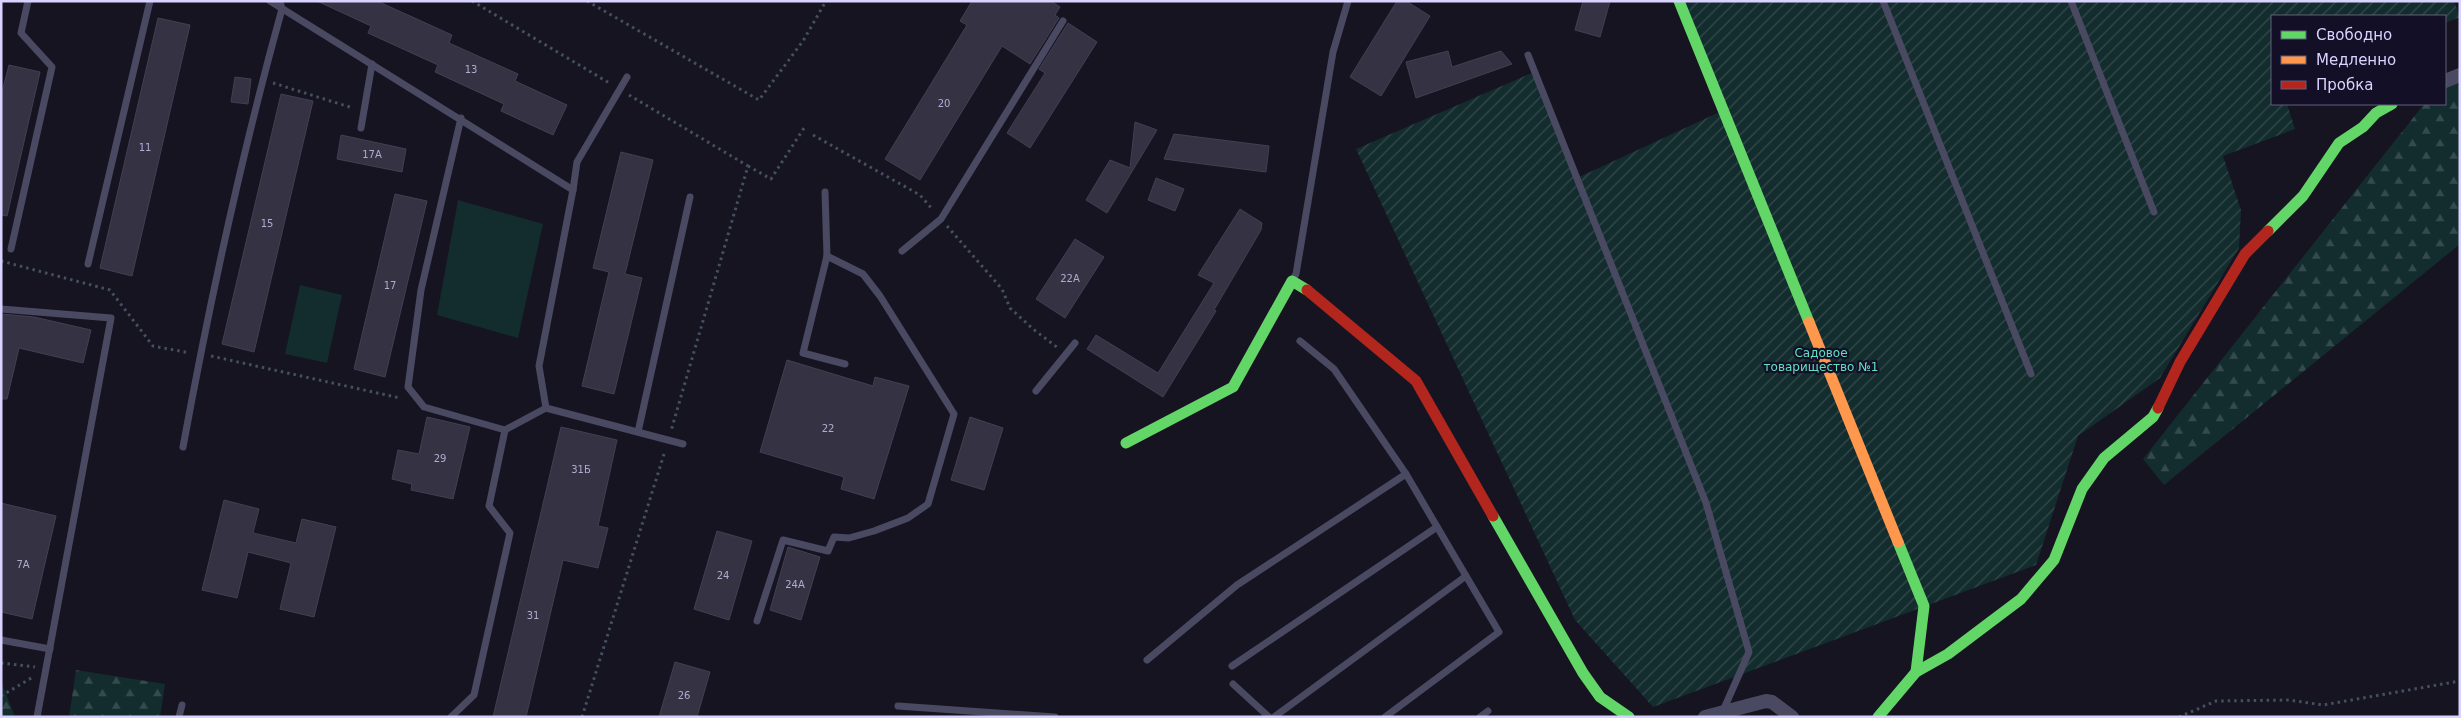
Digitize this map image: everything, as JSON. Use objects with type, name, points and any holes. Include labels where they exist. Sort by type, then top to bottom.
[{"type":"street","points":[[1679,1],[1924,606],[1916,672]]},
{"type":"street","points":[[2446,81],[2460,75]]},
{"type":"street","points":[[1878,717],[1916,672],[1948,654],[2007,610],[2040,578],[2054,560],[2062,544],[2074,505],[2087,481],[2104,458],[2152,417],[2180,362],[2245,254],[2254,242],[2279,222],[2303,196],[2339,143],[2363,126],[2376,113],[2390,105]]},
{"type":"street","points":[[1126,443],[1233,386],[1292,282],[1314,295],[1416,381],[1583,673],[1600,697],[1629,717]]},
{"type":"street","points":[[1705,717],[1766,702],[1772,702],[1792,717]]},
{"type":"lane","points":[[11,250],[52,67],[20,34],[28,1]]},
{"type":"lane","points":[[88,264],[150,1]]},
{"type":"lane","points":[[270,1],[281,5],[573,190]]},
{"type":"lane","points":[[1292,282],[1296,274],[1333,52],[1348,1]]},
{"type":"lane","points":[[1882,1],[2031,374]]},
{"type":"lane","points":[[2071,1],[2154,212]]},
{"type":"lane","points":[[184,447],[200,354],[262,80],[281,5]]},
{"type":"lane","points":[[902,251],[941,219],[1063,21]]},
{"type":"lane","points":[[1528,55],[1706,503],[1749,652],[1722,713]]},
{"type":"lane","points":[[361,128],[372,64]]},
{"type":"lane","points":[[546,408],[539,366],[577,162],[627,77]]},
{"type":"lane","points":[[461,118],[421,290],[408,387],[424,407],[505,430],[546,408],[683,444]]},
{"type":"lane","points":[[825,192],[827,256],[803,353],[845,364]]},
{"type":"lane","points":[[638,432],[690,198]]},
{"type":"lane","points":[[757,621],[783,540],[828,551],[834,537],[850,538],[874,531],[908,518],[928,504],[954,414],[880,296],[863,274],[827,256]]},
{"type":"lane","points":[[1,309],[111,318],[37,717]]},
{"type":"lane","points":[[1300,341],[1334,369],[1406,474],[1499,632],[1385,717]]},
{"type":"lane","points":[[1036,392],[1074,343]]},
{"type":"lane","points":[[451,717],[474,695],[510,534],[488,506],[505,430]]},
{"type":"lane","points":[[1147,660],[1236,586],[1406,474]]},
{"type":"lane","points":[[1232,666],[1437,527]]},
{"type":"lane","points":[[1274,717],[1466,576]]},
{"type":"lane","points":[[1,640],[50,649]]},
{"type":"lane","points":[[1233,684],[1269,717]]},
{"type":"lane","points":[[179,717],[182,705]]},
{"type":"lane","points":[[898,706],[1055,717]]},
{"type":"lane","points":[[1480,717],[1488,711]]},
{"type":"path","points":[[472,1],[771,179],[804,128]]},
{"type":"path","points":[[587,1],[759,100],[802,41],[826,1]]},
{"type":"path","points":[[262,80],[364,111]]},
{"type":"path","points":[[813,135],[920,195],[1002,289],[1010,308],[1021,319],[1063,351],[1074,343]]},
{"type":"path","points":[[582,717],[669,440],[748,166]]},
{"type":"path","points":[[1,261],[110,290],[152,346],[200,354],[383,394]]},
{"type":"path","points":[[1,663],[46,669]]},
{"type":"path","points":[[1,696],[46,669]]},
{"type":"path","points":[[2179,717],[2216,701],[2289,700],[2323,705],[2460,681]]},
{"type":"green space","name":"Садовое товарищество №1","points":[[1679,1],[2454,1],[2460,17],[2446,23],[2446,15],[2271,15],[2271,105],[2287,105],[2295,129],[2223,156],[2241,210],[2239,248],[2160,378],[2078,436],[2036,565],[1653,707],[1575,620],[1356,149],[1534,72],[1577,178],[1724,110]]},
{"type":"green space","points":[[2446,79],[2460,85],[2460,244],[2164,485],[2143,459],[2423,105],[2446,105]]},
{"type":"green space","points":[[458,200],[543,224],[518,338],[437,315]]},
{"type":"green space","points":[[300,285],[342,295],[327,363],[285,354]]},
{"type":"green space","points":[[76,670],[165,684],[160,717],[69,717]]},
{"type":"green space","points":[[1,681],[15,717],[1,717]]},
{"type":"building","points":[[317,1],[377,1],[452,35],[449,43],[518,74],[515,81],[567,105],[553,135],[501,111],[504,104],[435,72],[438,65],[368,33],[371,26]]},
{"type":"building","points":[[972,1],[1051,1],[1060,7],[1055,15],[1059,18],[1030,64],[1002,46],[920,180],[885,159],[967,25],[960,21]]},
{"type":"building","points":[[1397,1],[1406,1],[1430,16],[1381,96],[1350,77]]},
{"type":"building","points":[[1583,1],[1610,1],[1600,37],[1575,30]]},
{"type":"building","points":[[158,18],[190,25],[132,276],[100,268]]},
{"type":"building","points":[[1068,23],[1097,42],[1030,148],[1007,133],[1045,73],[1039,69]]},
{"type":"building","points":[[1448,51],[1452,67],[1501,51],[1512,64],[1416,98],[1406,62]]},
{"type":"building","points":[[9,65],[40,72],[7,216],[1,215],[1,96]]},
{"type":"building","points":[[235,77],[251,79],[248,104],[231,102]]},
{"type":"building","points":[[281,94],[313,101],[254,352],[222,344]]},
{"type":"building","points":[[1135,122],[1157,130],[1107,213],[1086,200],[1110,160],[1130,168]]},
{"type":"building","points":[[1174,134],[1269,146],[1266,172],[1164,159]]},
{"type":"building","points":[[341,135],[406,149],[402,172],[337,159]]},
{"type":"building","points":[[621,152],[653,160],[625,274],[642,278],[614,394],[582,386],[609,272],[593,268]]},
{"type":"building","points":[[1156,178],[1184,189],[1175,211],[1148,200]]},
{"type":"building","points":[[395,194],[427,201],[385,377],[354,369]]},
{"type":"building","points":[[1240,209],[1262,223],[1261,230],[1214,310],[1216,311],[1163,397],[1087,349],[1096,335],[1158,373],[1214,283],[1198,275]]},
{"type":"building","points":[[1075,239],[1104,257],[1065,318],[1036,299]]},
{"type":"building","points":[[1,314],[34,317],[91,330],[83,363],[19,348],[7,399],[1,399]]},
{"type":"building","points":[[787,360],[873,386],[875,377],[909,386],[874,499],[841,489],[844,477],[760,452]]},
{"type":"building","points":[[427,417],[470,427],[453,499],[411,490],[412,484],[392,479],[398,450],[419,454]]},
{"type":"building","points":[[970,417],[1003,428],[984,490],[951,480]]},
{"type":"building","points":[[561,427],[617,440],[598,526],[608,528],[598,568],[563,560],[526,717],[493,717]]},
{"type":"building","points":[[224,500],[259,509],[253,533],[296,543],[302,519],[336,527],[314,617],[280,609],[291,563],[248,552],[237,598],[202,590]]},
{"type":"building","points":[[1,503],[56,516],[32,619],[1,612]]},
{"type":"building","points":[[717,531],[752,541],[729,620],[694,609]]},
{"type":"building","points":[[788,547],[820,557],[801,620],[770,610]]},
{"type":"building","points":[[675,662],[710,672],[697,717],[659,717]]},
{"type":"traffic: fast","points":[[1679,1],[1809,322]]},
{"type":"traffic: fast","points":[[2268,231],[2303,196],[2339,143],[2363,127],[2376,113],[2390,105]]},
{"type":"traffic: fast","points":[[1126,443],[1233,387],[1292,281],[1307,290]]},
{"type":"traffic: fast","points":[[1878,717],[1916,672],[1948,654],[2021,599],[2054,560],[2082,489],[2104,458],[2153,417],[2158,408]]},
{"type":"traffic: fast","points":[[1493,516],[1583,673],[1600,697],[1629,717]]},
{"type":"traffic: fast","points":[[1898,542],[1924,606],[1916,672]]},
{"type":"traffic: slow","points":[[1809,322],[1898,542]]},
{"type":"traffic: jam","points":[[2158,408],[2180,362],[2245,254],[2268,231]]},
{"type":"traffic: jam","points":[[1307,290],[1416,381],[1493,516]]}]
